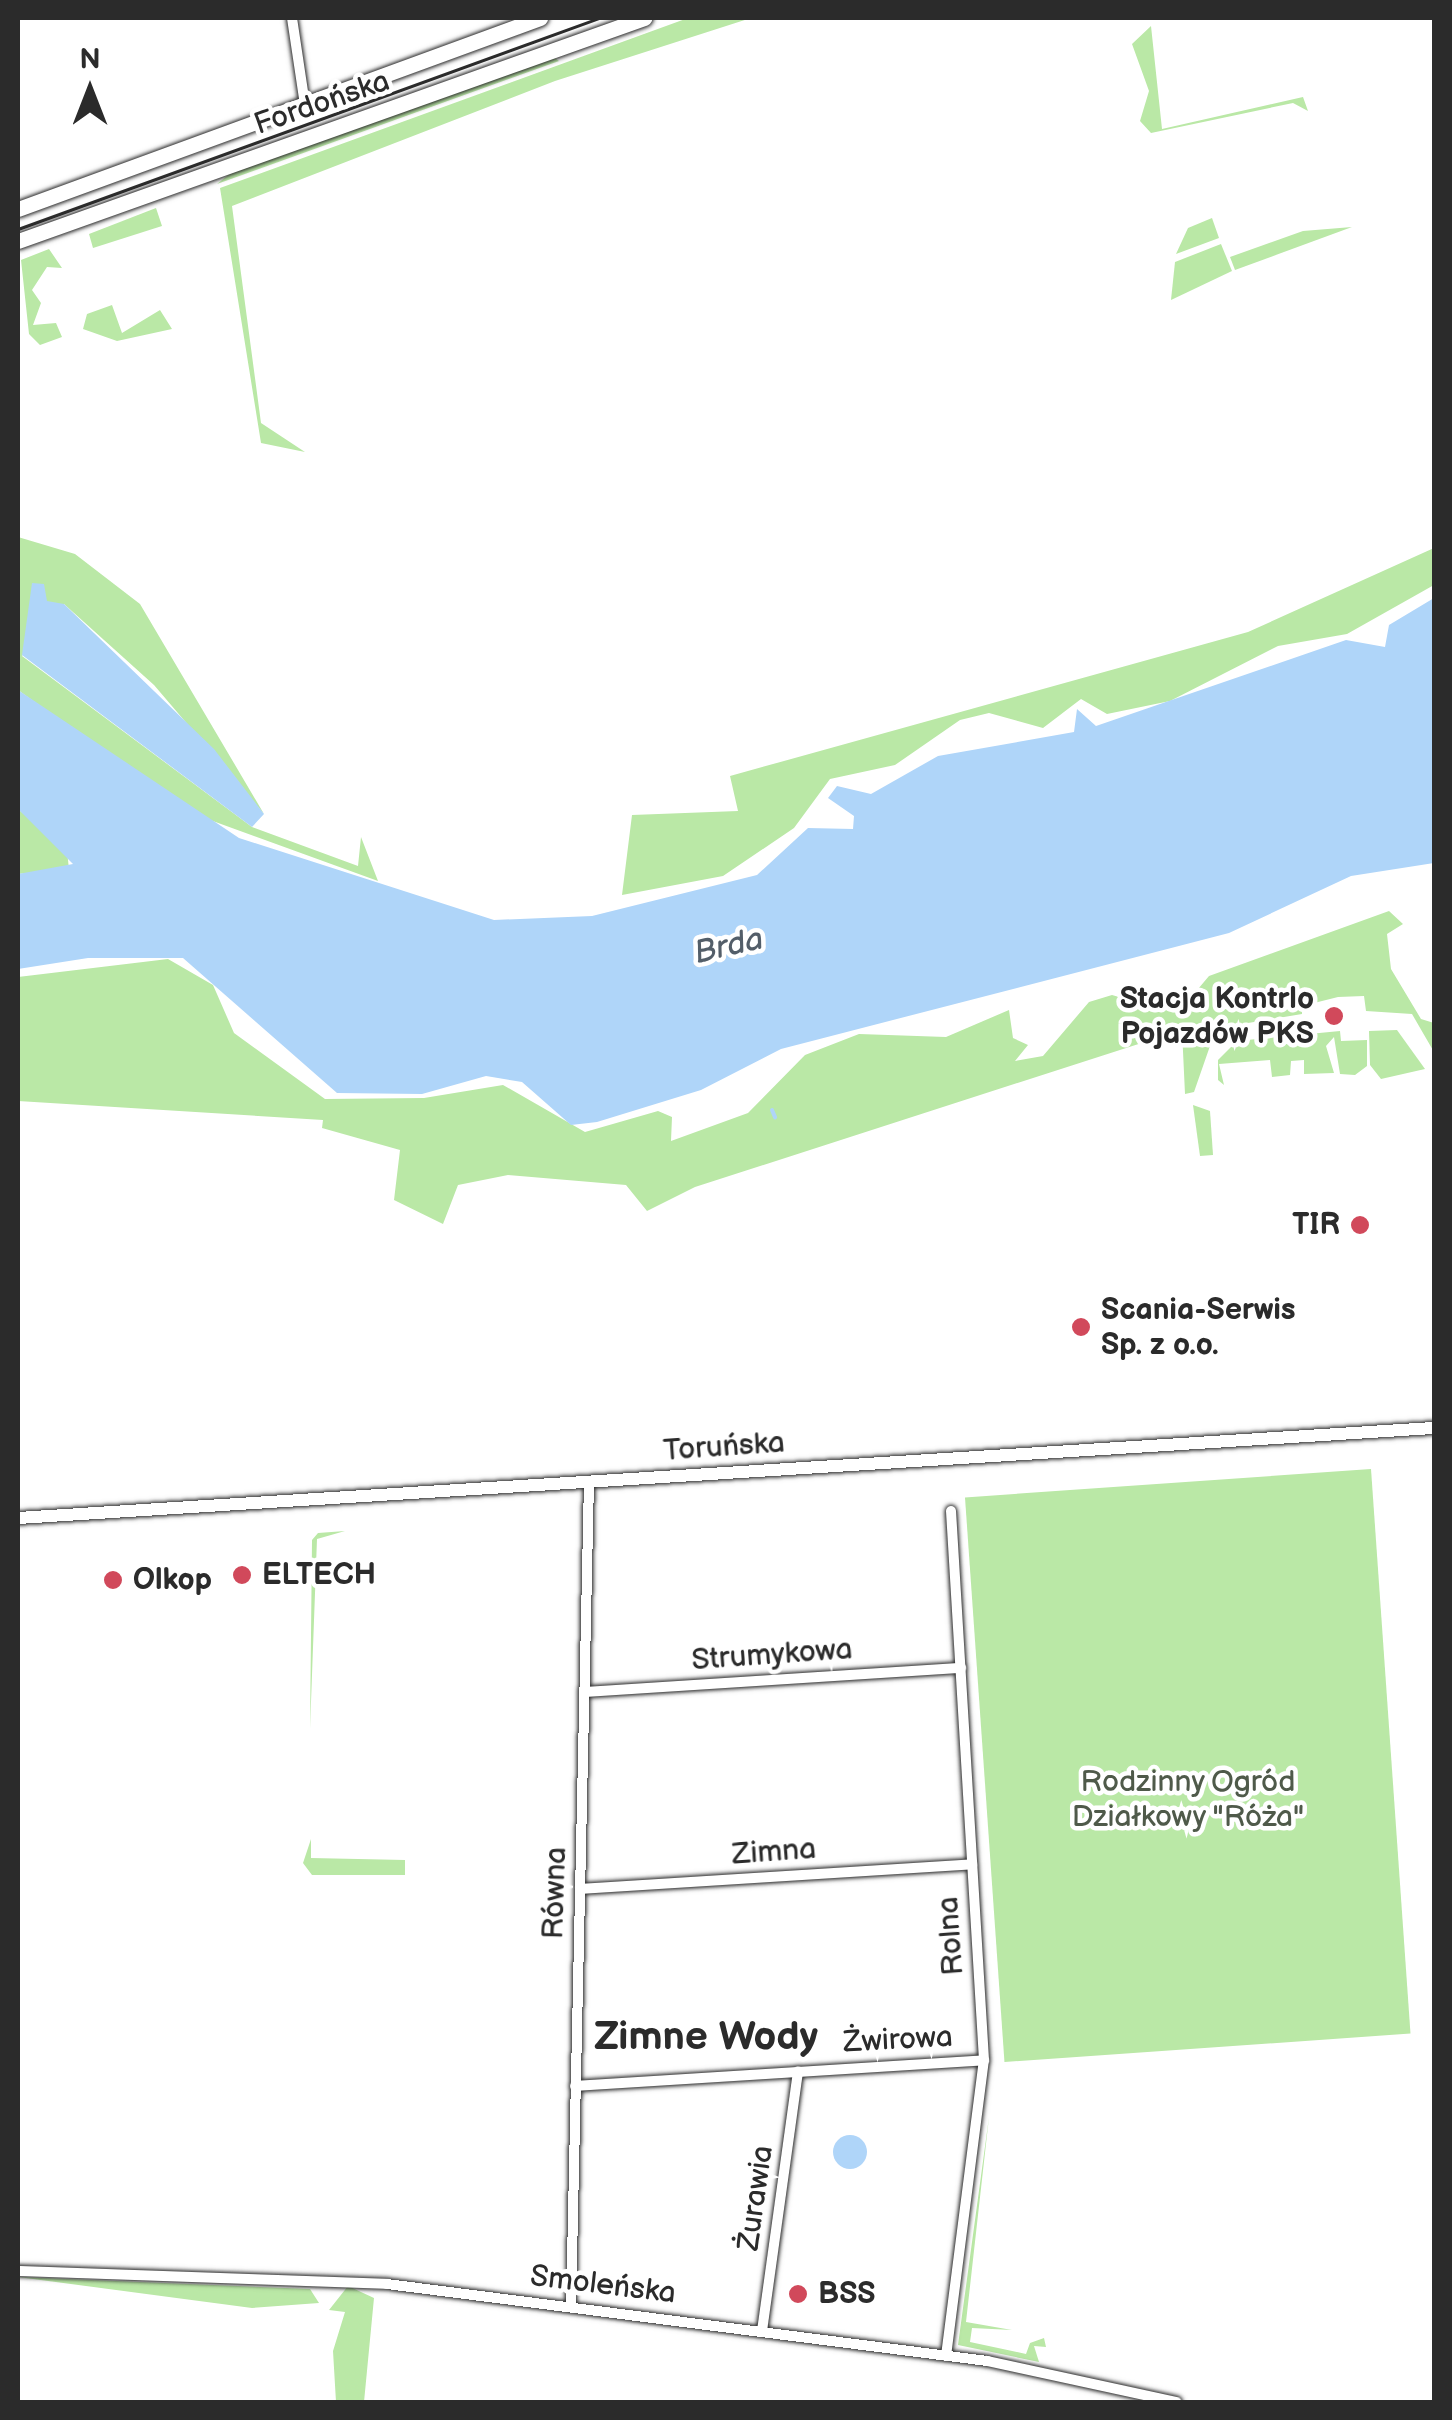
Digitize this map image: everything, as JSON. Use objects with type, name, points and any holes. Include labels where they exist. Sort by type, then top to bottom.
[{"type":"main road","name":"Fordońska","points":[[18,209],[540,18]]},
{"type":"main road","name":"Fordońska","points":[[18,241],[644,18]]},
{"type":"street","points":[[292,18],[305,105]]},
{"type":"street","name":"Toruńska","points":[[18,1518],[1434,1428]]},
{"type":"street","name":"Równa","points":[[571,2306],[589,1480]]},
{"type":"street","name":"Rolna","points":[[946,2356],[984,2060],[951,1511]]},
{"type":"street","name":"Strumykowa","points":[[586,1692],[961,1668]]},
{"type":"street","name":"Zimna","points":[[580,1889],[972,1864]]},
{"type":"street","name":"Żwirowa","points":[[575,2086],[984,2060]]},
{"type":"street","name":"Żurawia","points":[[762,2331],[798,2071]]},
{"type":"street","name":"Smoleńska","points":[[18,2271],[319,2278],[571,2306],[946,2356],[1176,2402]]},
{"type":"green space","points":[[688,18],[751,18],[555,81],[232,206],[261,423],[305,452],[261,443],[220,188]]},
{"type":"green space","points":[[1151,26],[1162,129],[1303,97],[1308,111],[1293,103],[1151,133],[1140,121],[1149,91],[1132,44]]},
{"type":"green space","points":[[552,56],[559,61],[217,184],[232,172]]},
{"type":"green space","points":[[156,208],[162,226],[93,248],[89,234]]},
{"type":"green space","points":[[1212,218],[1219,238],[1176,254],[1188,228]]},
{"type":"green space","points":[[1352,227],[1235,270],[1230,257],[1303,231]]},
{"type":"green space","points":[[1221,244],[1232,271],[1171,300],[1175,262]]},
{"type":"green space","points":[[49,249],[62,268],[47,267],[32,290],[41,303],[33,325],[56,323],[62,337],[40,345],[29,334],[21,260]]},
{"type":"green space","points":[[112,305],[122,333],[160,310],[172,329],[117,341],[83,329],[87,314]]},
{"type":"green space","points":[[18,537],[75,554],[140,604],[264,814],[154,685],[64,604],[22,656],[252,827],[358,866],[361,837],[378,881],[188,812],[18,690]]},
{"type":"green space","points":[[1434,548],[1434,585],[1347,634],[1278,646],[1170,701],[1107,714],[1081,699],[1043,728],[989,713],[960,720],[895,765],[830,779],[794,828],[723,876],[622,895],[632,815],[738,811],[730,776],[1248,632]]},
{"type":"green space","points":[[18,809],[67,851],[69,869],[18,874]]},
{"type":"green space","points":[[1389,911],[1403,924],[1387,934],[1391,969],[1421,1019],[1434,1023],[1434,1052],[1412,1014],[1366,1011],[1364,996],[1338,997],[1302,1006],[1302,1014],[1230,1026],[1210,1046],[1194,1092],[1185,1094],[1182,1030],[695,1187],[647,1211],[626,1185],[508,1175],[458,1185],[443,1224],[394,1200],[400,1150],[322,1128],[323,1120],[18,1101],[18,977],[168,959],[213,985],[234,1033],[325,1099],[424,1098],[503,1085],[585,1132],[658,1111],[672,1117],[671,1141],[748,1113],[805,1055],[859,1034],[946,1037],[1009,1010],[1013,1038],[1028,1045],[1015,1061],[1043,1056],[1089,1002],[1112,995],[1157,1008],[1187,1002],[1209,976]]},
{"type":"green space","points":[[1397,1030],[1425,1069],[1381,1079],[1370,1065],[1369,1031]]},
{"type":"green space","points":[[1340,1031],[1341,1041],[1367,1040],[1367,1066],[1355,1075],[1340,1074],[1334,1037],[1326,1046],[1334,1073],[1304,1074],[1304,1060],[1291,1061],[1290,1075],[1272,1077],[1270,1060],[1219,1064],[1224,1085],[1218,1080],[1218,1060],[1237,1041]]},
{"type":"green space","points":[[1193,1105],[1210,1111],[1213,1155],[1200,1156]]},
{"type":"green space","name":"Rodzinny Ogród Działkowy \"Róża\"","points":[[1371,1469],[1410,2034],[1004,2062],[965,1497]]},
{"type":"green space","points":[[345,1531],[317,1539],[310,1729],[312,1540],[318,1533]]},
{"type":"green space","points":[[311,1839],[311,1858],[405,1860],[405,1875],[312,1875],[303,1863]]},
{"type":"green space","points":[[989,2117],[966,2322],[1012,2330],[972,2328],[970,2342],[1026,2354],[1030,2343],[1044,2338],[1046,2347],[1034,2346],[1039,2362],[958,2345]]},
{"type":"green space","points":[[18,2277],[310,2289],[319,2303],[252,2308]]},
{"type":"green space","points":[[348,2286],[374,2298],[364,2402],[336,2402],[333,2351],[345,2312],[329,2310]]},
{"type":"water","points":[[32,583],[44,584],[47,601],[64,604],[214,749],[264,814],[252,827],[22,655]]},
{"type":"water","name":"Brda","points":[[1434,598],[1434,863],[1351,876],[1229,933],[781,1049],[701,1090],[597,1122],[571,1125],[522,1082],[486,1076],[422,1094],[337,1093],[183,958],[88,958],[18,969],[18,874],[73,864],[18,809],[18,690],[239,838],[494,920],[592,916],[757,875],[808,828],[853,829],[854,816],[828,798],[837,786],[871,794],[938,756],[1074,732],[1077,709],[1096,726],[1346,640],[1385,647],[1389,625]]},
{"type":"water","points":[[850,2135],[862,2140],[867,2152],[862,2164],[850,2169],[838,2164],[833,2152],[838,2140]]},
{"type":"waterway","points":[[772,1110],[775,1117]]},
{"type":"tram line","points":[[18,229],[599,18]]},
{"type":"place","name":"Stacja Kontrlo Pojazdów PKS","points":[[1334,1016]]},
{"type":"place","name":"TIR","points":[[1360,1225]]},
{"type":"place","name":"Scania-Serwis Sp. z o.o.","points":[[1081,1327]]},
{"type":"place","name":"ELTECH","points":[[242,1575]]},
{"type":"place","name":"Olkop","points":[[113,1580]]},
{"type":"place","name":"BSS","points":[[798,2294]]},
{"type":"district","name":"Zimne Wody","points":[[706,2037]]}]
